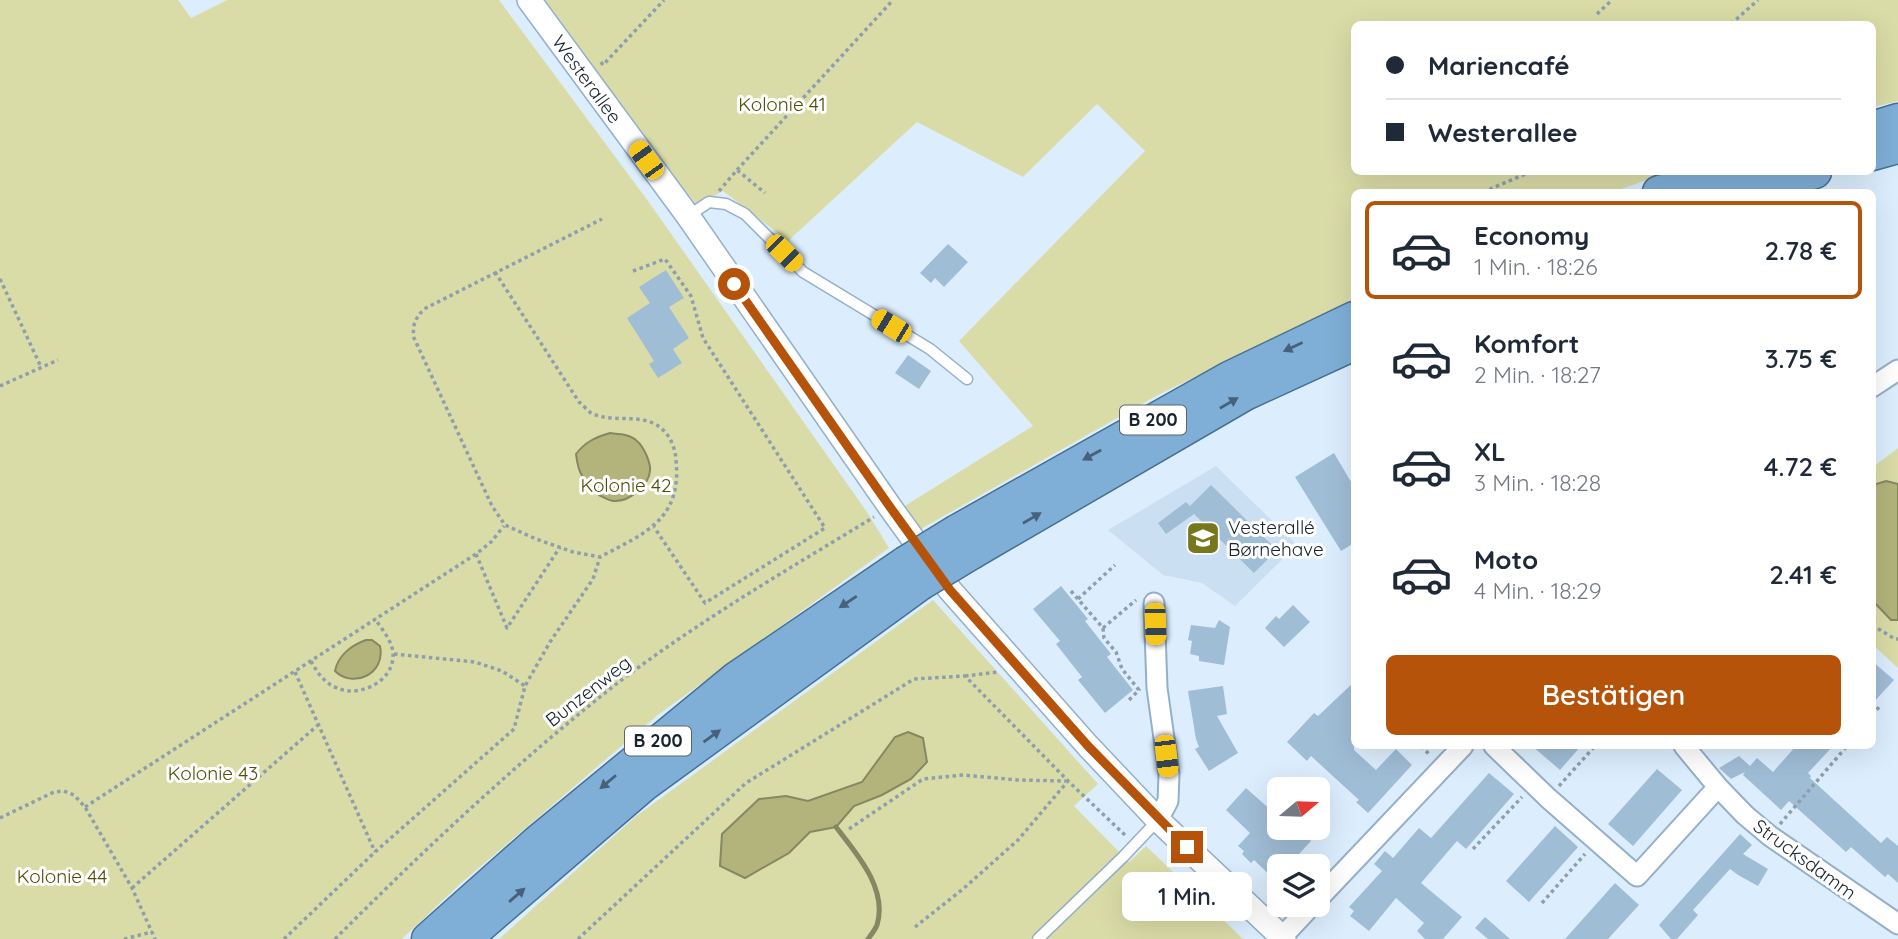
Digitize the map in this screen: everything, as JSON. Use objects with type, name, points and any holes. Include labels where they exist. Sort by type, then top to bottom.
[{"type":"highway","points":[[1876,127],[1898,120]]},
{"type":"highway","points":[[1876,154],[1898,147]]},
{"type":"highway","points":[[1669,189],[1718,175]]},
{"type":"highway","points":[[1755,189],[1804,175]]},
{"type":"highway","name":"B 200","points":[[428,939],[537,842],[735,679],[965,542],[1229,377],[1351,319]]},
{"type":"highway","name":"B 200","points":[[965,542],[1245,394],[1351,345]]},
{"type":"highway","name":"B 200","points":[[465,939],[645,784],[912,574]]},
{"type":"street","name":"Westerallee","points":[[529,0],[688,216],[950,590],[1088,746],[1158,820],[1283,938]]},
{"type":"street","points":[[1876,384],[1898,370]]},
{"type":"street","points":[[1149,598],[1157,688],[1169,774],[1168,802],[1158,820]]},
{"type":"street","points":[[1330,886],[1460,749]]},
{"type":"street","points":[[1497,749],[1637,876],[1718,787]]},
{"type":"street","name":"Strucksdamm","points":[[1686,749],[1718,787],[1770,836],[1898,924]]},
{"type":"street","points":[[1283,938],[1301,917]]},
{"type":"lane","points":[[688,216],[709,202],[726,204],[745,214],[803,272],[930,349],[967,379]]},
{"type":"lane","points":[[1038,939],[1158,820]]},
{"type":"path","points":[[603,65],[664,0]]},
{"type":"path","points":[[709,202],[893,0]]},
{"type":"path","points":[[1597,14],[1612,0]]},
{"type":"path","points":[[1734,21],[1758,0]]},
{"type":"path","points":[[737,170],[765,193]]},
{"type":"path","points":[[1490,189],[1523,175]]},
{"type":"path","points":[[495,272],[579,402],[590,412],[604,417],[642,419],[658,425],[669,437],[675,450],[677,471],[668,512],[654,527],[600,557],[560,547],[505,525],[492,506],[414,338],[413,327],[416,317],[424,309],[495,272],[602,219]]},
{"type":"path","points":[[633,271],[666,260],[691,296],[703,338],[825,528],[705,603],[654,527]]},
{"type":"path","points":[[0,278],[41,367]]},
{"type":"path","points":[[0,387],[58,360]]},
{"type":"path","name":"Bunzenweg","points":[[335,939],[419,856],[526,759],[616,684],[715,614],[890,507]]},
{"type":"path","points":[[85,807],[476,554],[505,525]]},
{"type":"path","points":[[476,554],[507,628],[560,547]]},
{"type":"path","points":[[284,939],[374,852],[514,729],[525,686],[550,642],[593,579],[600,557]]},
{"type":"path","points":[[1078,599],[1115,565]]},
{"type":"path","points":[[1072,591],[1103,628],[1104,638],[1116,652],[1122,669],[1139,690],[1128,701]]},
{"type":"path","points":[[1103,628],[1149,598]]},
{"type":"path","points":[[311,661],[320,676],[337,689],[354,691],[369,688],[383,680],[393,654],[375,619]]},
{"type":"path","points":[[1876,627],[1898,639]]},
{"type":"path","points":[[393,654],[475,662],[502,671],[525,686]]},
{"type":"path","points":[[578,939],[746,783],[914,679],[1005,671],[1017,666]]},
{"type":"path","points":[[295,672],[374,852]]},
{"type":"path","points":[[965,676],[1134,845]]},
{"type":"path","points":[[1876,710],[1880,706]]},
{"type":"path","points":[[132,888],[318,725]]},
{"type":"path","points":[[1557,788],[1592,749]]},
{"type":"path","points":[[1770,836],[1844,749]]},
{"type":"path","points":[[849,829],[923,779],[963,775],[1068,781]]},
{"type":"path","points":[[915,928],[1018,840],[1068,781]]},
{"type":"path","points":[[0,818],[54,792],[74,795],[85,807],[132,888],[155,939]]},
{"type":"path","points":[[1473,849],[1520,799]]},
{"type":"path","points":[[1542,903],[1583,856]]},
{"type":"path","points":[[124,939],[153,932]]},
{"type":"shaded area","points":[[610,433],[628,436],[637,441],[646,454],[650,467],[649,476],[642,487],[632,496],[620,501],[599,495],[581,475],[576,454],[595,438]]},
{"type":"shaded area","name":"Vesterallé Børnehave","points":[[1216,466],[1297,545],[1235,606],[1202,583],[1163,575],[1108,530]]},
{"type":"shaded area","points":[[1886,481],[1898,484],[1898,620],[1891,620],[1876,604],[1876,484]]},
{"type":"shaded area","points":[[366,640],[372,640],[380,646],[381,656],[373,671],[366,676],[350,679],[335,671],[346,651]]},
{"type":"shaded area","points":[[908,732],[923,738],[927,762],[911,779],[854,806],[836,827],[810,832],[789,853],[745,878],[720,866],[722,834],[759,799],[786,796],[808,801],[862,782],[895,737]]},
{"type":"green space","points":[[0,0],[178,0],[191,18],[227,0],[499,0],[648,201],[867,512],[889,548],[659,714],[460,884],[402,939],[0,939]]},
{"type":"green space","name":"Kolonie 41","points":[[534,0],[1898,0],[1898,101],[1876,106],[1876,21],[1351,21],[1351,175],[1661,175],[1621,189],[1351,189],[1351,300],[1158,395],[919,530],[903,507],[1033,426],[959,341],[1145,151],[1097,104],[1023,177],[917,122],[788,241],[723,191],[697,205]]},
{"type":"green space","points":[[1898,448],[1898,484],[1886,481],[1876,484],[1876,465]]},
{"type":"green space","points":[[933,600],[1098,784],[1074,806],[1129,862],[1146,846],[1243,939],[499,939],[635,817]]},
{"type":"green space","points":[[1876,605],[1890,620],[1898,620],[1898,668],[1876,648]]},
{"type":"building","points":[[948,244],[968,262],[944,287],[935,278],[931,283],[920,273]]},
{"type":"building","points":[[666,270],[684,298],[669,307],[689,338],[673,349],[682,363],[658,378],[649,364],[654,361],[627,318],[650,303],[639,287]]},
{"type":"building","points":[[908,355],[931,371],[919,389],[895,373]]},
{"type":"building","points":[[1334,453],[1351,482],[1351,545],[1341,551],[1295,477]]},
{"type":"building","points":[[1211,485],[1277,550],[1254,573],[1194,514],[1166,534],[1158,523],[1186,502],[1190,506]]},
{"type":"building","points":[[1061,586],[1088,619],[1085,621],[1111,654],[1107,657],[1133,690],[1105,713],[1078,680],[1082,677],[1056,644],[1060,641],[1033,609]]},
{"type":"building","points":[[1293,605],[1310,622],[1284,647],[1265,628],[1276,616],[1279,619]]},
{"type":"building","points":[[1219,620],[1230,627],[1224,665],[1199,661],[1199,656],[1190,654],[1192,641],[1188,640],[1191,625],[1215,628]]},
{"type":"building","points":[[1876,664],[1894,680],[1876,700]]},
{"type":"building","points":[[1351,685],[1351,749],[1376,770],[1396,749],[1412,765],[1368,813],[1356,802],[1359,800],[1311,756],[1307,761],[1287,742],[1314,713],[1318,716]]},
{"type":"building","points":[[1223,686],[1227,714],[1217,716],[1238,753],[1209,771],[1195,749],[1199,747],[1188,691]]},
{"type":"building","points":[[1536,749],[1578,749],[1560,770]]},
{"type":"building","points":[[1793,749],[1830,749],[1808,773],[1810,778],[1881,843],[1887,837],[1898,846],[1898,883],[1888,874],[1885,877],[1851,847],[1846,852],[1789,801],[1781,810],[1743,775],[1745,772],[1731,779],[1719,768],[1739,756],[1750,766],[1757,758],[1773,772]]},
{"type":"building","points":[[1657,769],[1682,790],[1633,846],[1608,824]]},
{"type":"building","points":[[1489,773],[1514,794],[1466,849],[1457,841],[1421,883],[1462,917],[1443,939],[1425,939],[1417,931],[1424,923],[1396,898],[1369,931],[1350,916],[1354,911],[1349,907],[1382,871],[1374,864],[1385,851],[1393,858],[1419,828],[1431,838]]},
{"type":"building","points":[[1246,788],[1267,807],[1267,840],[1311,841],[1299,854],[1267,854],[1267,872],[1254,860],[1251,863],[1242,854],[1244,851],[1238,846],[1250,833],[1226,810]]},
{"type":"building","points":[[1555,826],[1578,847],[1529,902],[1506,881]]},
{"type":"building","points":[[1740,834],[1752,845],[1743,854],[1768,869],[1758,886],[1730,869],[1693,910],[1698,915],[1677,939],[1671,939],[1659,925]]},
{"type":"building","points":[[1615,883],[1639,905],[1608,939],[1565,939]]},
{"type":"building","points":[[1485,917],[1510,939],[1488,939],[1475,928]]},
{"type":"waterway","points":[[836,827],[868,873],[878,898],[877,925],[868,939]]},
{"type":"place","name":"Vesterallé Børnehave","points":[[1203,538]]},
{"type":"route","points":[[734,284],[950,590],[1088,746],[1187,847]]},
{"type":"park label","name":"Kolonie 42","points":[[626,485]]},
{"type":"park label","name":"Kolonie 43","points":[[213,773]]},
{"type":"park label","name":"Kolonie 44","points":[[62,876]]}]
